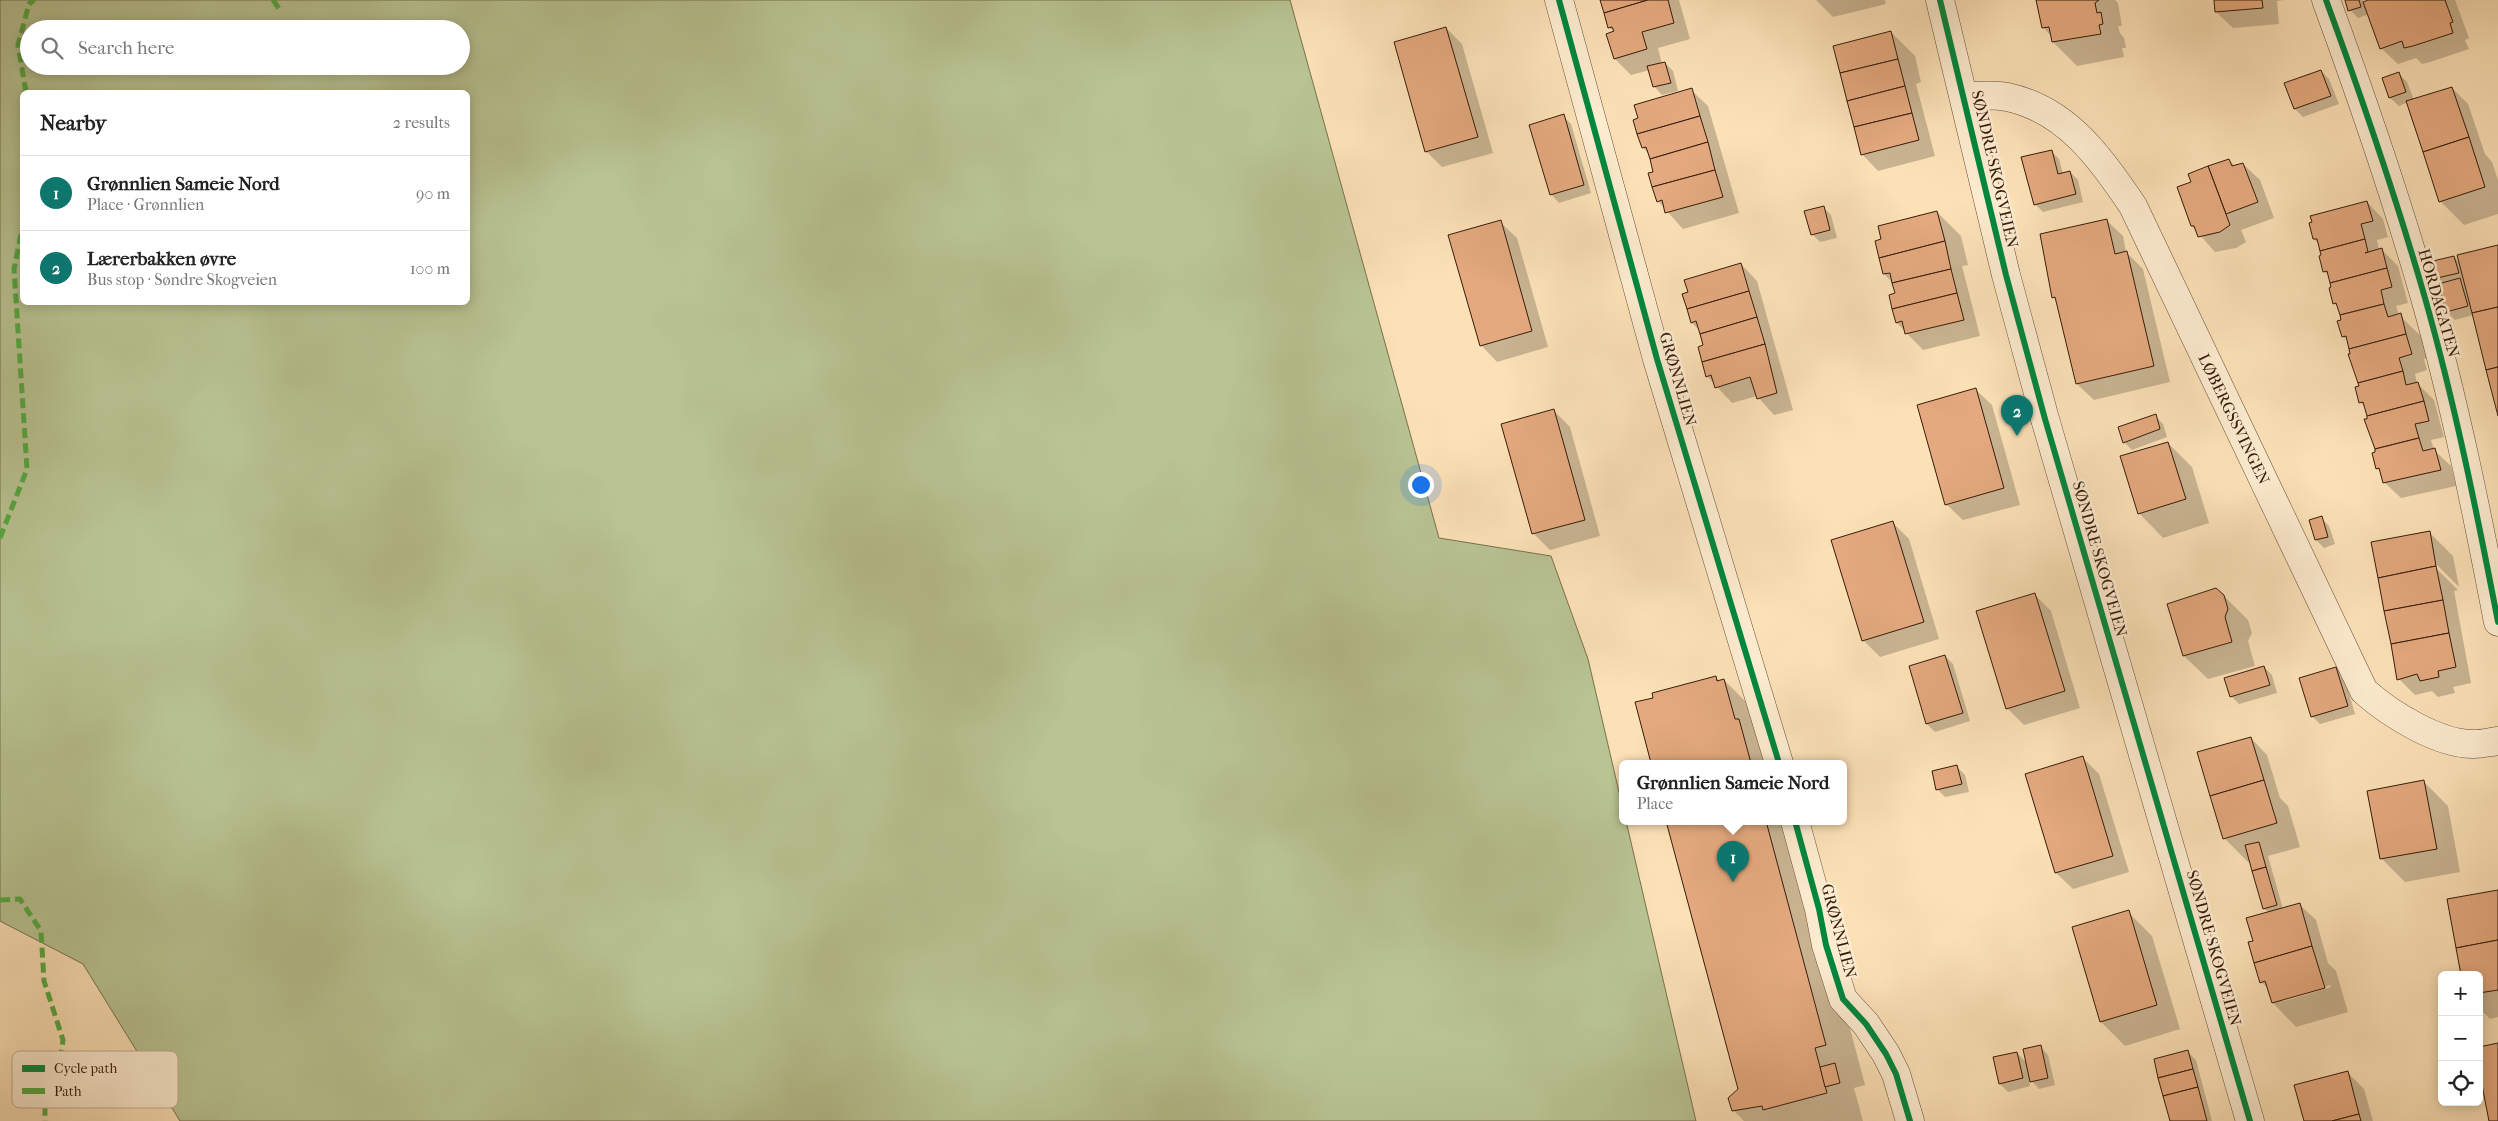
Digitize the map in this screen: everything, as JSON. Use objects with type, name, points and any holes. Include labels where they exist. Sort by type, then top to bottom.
[{"type":"street","name":"GRØNNLIEN","points":[[1558,0],[1657,359],[1778,760]]},
{"type":"street","name":"SØNDRE SKOGVEIEN","points":[[1940,0],[1965,96],[2006,275],[2045,420],[2250,1121]]},
{"type":"street","name":"HORDAGATEN","points":[[2326,0],[2359,89],[2424,297],[2472,486],[2498,622]]},
{"type":"street","name":"LØBERGSSVINGEN","points":[[1965,96],[2005,96],[2040,107],[2058,118],[2101,159],[2133,206],[2364,691],[2386,710],[2434,736],[2474,745],[2498,741]]},
{"type":"street","name":"GRØNNLIEN","points":[[1796,825],[1819,908],[1826,945],[1844,999],[1866,1024],[1886,1054],[1896,1074],[1910,1121]]},
{"type":"green space","points":[[0,0],[1290,0],[1439,538],[1551,556],[1588,659],[1619,792],[1619,825],[1627,825],[1696,1121],[180,1121],[172,1108],[178,1108],[178,1051],[137,1051],[83,964],[0,921]]},
{"type":"building","points":[[1600,0],[1648,0],[1604,13]]},
{"type":"building","points":[[1648,0],[1668,0],[1674,23],[1642,32],[1647,49],[1614,59],[1606,34],[1614,31],[1612,27],[1608,28],[1604,13]]},
{"type":"building","points":[[2036,0],[2099,0],[2095,3],[2097,13],[2101,12],[2103,24],[2099,25],[2101,34],[2052,42],[2049,27],[2042,28]]},
{"type":"building","points":[[2214,0],[2262,0],[2263,8],[2215,12]]},
{"type":"building","points":[[2345,0],[2359,0],[2361,7],[2348,11]]},
{"type":"building","points":[[2368,0],[2445,0],[2453,22],[2450,23],[2453,33],[2404,48],[2402,41],[2380,49],[2363,2]]},
{"type":"building","points":[[1446,27],[1478,137],[1425,152],[1394,42]]},
{"type":"building","points":[[1891,31],[1898,59],[1840,73],[1833,46]]},
{"type":"building","points":[[1898,59],[1905,86],[1847,101],[1840,73]]},
{"type":"building","points":[[1665,62],[1671,83],[1653,87],[1647,66]]},
{"type":"building","points":[[2321,70],[2331,96],[2294,109],[2284,83]]},
{"type":"building","points":[[2399,72],[2406,92],[2389,98],[2382,78]]},
{"type":"building","points":[[1905,86],[1912,113],[1854,127],[1847,101]]},
{"type":"building","points":[[2452,87],[2469,137],[2423,152],[2406,101]]},
{"type":"building","points":[[1692,88],[1700,116],[1637,134],[1633,120],[1638,118],[1634,105]]},
{"type":"building","points":[[1912,113],[1919,140],[1861,155],[1854,127]]},
{"type":"building","points":[[1564,114],[1584,185],[1550,195],[1529,125]]},
{"type":"building","points":[[1700,116],[1708,142],[1650,159],[1646,147],[1642,148],[1637,134]]},
{"type":"building","points":[[2469,137],[2485,187],[2439,202],[2423,152]]},
{"type":"building","points":[[1708,142],[1715,170],[1652,187],[1648,173],[1653,172],[1650,159]]},
{"type":"building","points":[[2052,150],[2058,174],[2070,171],[2076,194],[2034,205],[2021,157]]},
{"type":"building","points":[[2229,159],[2232,166],[2243,163],[2258,202],[2226,214],[2208,166]]},
{"type":"building","points":[[2208,166],[2230,225],[2220,232],[2198,237],[2194,226],[2191,226],[2177,187],[2191,182],[2188,174]]},
{"type":"building","points":[[1715,170],[1723,197],[1665,213],[1662,200],[1657,202],[1652,187]]},
{"type":"building","points":[[2367,201],[2373,221],[2361,224],[2365,239],[2320,251],[2317,239],[2313,239],[2309,223],[2312,222],[2310,216]]},
{"type":"building","points":[[1824,206],[1830,230],[1811,235],[1804,211]]},
{"type":"building","points":[[1937,211],[1945,241],[1879,258],[1875,241],[1881,239],[1878,226]]},
{"type":"building","points":[[2107,219],[2115,254],[2127,251],[2154,366],[2076,384],[2055,297],[2052,298],[2040,234]]},
{"type":"building","points":[[1501,220],[1532,331],[1480,346],[1448,235]]},
{"type":"building","points":[[2365,239],[2368,252],[2365,253],[2382,248],[2387,268],[2330,283],[2327,271],[2323,272],[2319,256],[2321,255],[2320,251]]},
{"type":"building","points":[[1945,241],[1951,269],[1892,283],[1890,273],[1883,274],[1879,258]]},
{"type":"building","points":[[2498,245],[2498,307],[2472,313],[2457,255]]},
{"type":"building","points":[[2454,256],[2459,273],[2437,278],[2433,261]]},
{"type":"building","points":[[1741,263],[1749,291],[1687,309],[1682,294],[1688,292],[1684,280]]},
{"type":"building","points":[[2387,268],[2392,287],[2381,290],[2384,304],[2340,315],[2336,303],[2333,304],[2329,288],[2331,287],[2330,283]]},
{"type":"building","points":[[1951,269],[1957,293],[1892,309],[1889,295],[1895,293],[1892,283]]},
{"type":"building","points":[[2460,278],[2468,306],[2446,312],[2438,284]]},
{"type":"building","points":[[1749,291],[1757,317],[1700,334],[1696,321],[1691,323],[1687,309]]},
{"type":"building","points":[[1957,293],[1964,320],[1905,334],[1902,321],[1896,323],[1892,309]]},
{"type":"building","points":[[2384,304],[2388,317],[2401,313],[2406,334],[2349,349],[2346,336],[2342,337],[2337,321],[2341,320],[2340,315]]},
{"type":"building","points":[[2498,307],[2498,367],[2486,370],[2472,313]]},
{"type":"building","points":[[1757,317],[1765,344],[1702,362],[1698,347],[1703,345],[1700,334]]},
{"type":"building","points":[[2406,334],[2412,354],[2399,358],[2403,371],[2358,383],[2348,354],[2350,354],[2349,349]]},
{"type":"building","points":[[1765,344],[1777,393],[1757,399],[1750,377],[1715,388],[1711,375],[1706,377],[1702,362]]},
{"type":"building","points":[[2498,367],[2498,416],[2486,370]]},
{"type":"building","points":[[2403,371],[2406,385],[2418,382],[2424,401],[2367,416],[2363,402],[2359,403],[2355,387],[2359,386],[2358,383]]},
{"type":"building","points":[[1976,388],[2004,488],[1945,505],[1917,405]]},
{"type":"building","points":[[2424,401],[2429,421],[2415,424],[2419,438],[2375,449],[2364,419],[2367,419],[2367,416]]},
{"type":"building","points":[[1554,409],[1585,520],[1532,534],[1501,424]]},
{"type":"building","points":[[2156,414],[2160,429],[2123,443],[2118,427]]},
{"type":"building","points":[[2419,438],[2423,451],[2435,448],[2441,470],[2383,483],[2379,468],[2376,469],[2372,453],[2375,452],[2375,449]]},
{"type":"building","points":[[2168,442],[2186,499],[2138,514],[2120,456]]},
{"type":"building","points":[[2322,516],[2328,537],[2315,540],[2309,520]]},
{"type":"building","points":[[1893,521],[1924,622],[1862,641],[1831,540]]},
{"type":"building","points":[[2430,531],[2436,566],[2378,578],[2371,542]]},
{"type":"building","points":[[2436,566],[2443,600],[2384,611],[2378,578]]},
{"type":"building","points":[[2216,588],[2224,595],[2228,609],[2225,617],[2232,642],[2183,656],[2167,604]]},
{"type":"building","points":[[2035,593],[2065,691],[2006,709],[1976,611]]},
{"type":"building","points":[[2443,600],[2449,633],[2391,644],[2384,611]]},
{"type":"building","points":[[2449,633],[2456,667],[2438,671],[2439,677],[2420,681],[2417,674],[2397,680],[2391,644]]},
{"type":"building","points":[[1945,655],[1963,713],[1926,724],[1909,666]]},
{"type":"building","points":[[2264,666],[2270,685],[2230,697],[2224,678]]},
{"type":"building","points":[[2336,667],[2348,706],[2311,717],[2299,678]]},
{"type":"building","points":[[1716,676],[1717,681],[1724,679],[1735,719],[1739,719],[1750,760],[1650,760],[1635,702],[1653,698],[1652,693]]},
{"type":"building","points":[[2251,737],[2264,780],[2210,796],[2197,752]]},
{"type":"building","points":[[2083,756],[2113,856],[2055,873],[2025,774]]},
{"type":"building","points":[[1957,765],[1962,784],[1936,790],[1932,771]]},
{"type":"building","points":[[2264,780],[2277,823],[2223,839],[2210,796]]},
{"type":"building","points":[[2424,780],[2437,849],[2380,859],[2367,791]]},
{"type":"building","points":[[1667,825],[1767,825],[1826,1045],[1815,1048],[1827,1093],[1763,1110],[1762,1106],[1732,1111],[1728,1098],[1738,1089]]},
{"type":"building","points":[[2259,842],[2266,867],[2252,871],[2245,845]]},
{"type":"building","points":[[2266,867],[2277,905],[2263,909],[2252,871]]},
{"type":"building","points":[[2498,890],[2498,940],[2456,948],[2447,899]]},
{"type":"building","points":[[2300,903],[2312,946],[2254,963],[2248,942],[2253,941],[2246,918]]},
{"type":"building","points":[[2129,910],[2157,1005],[2100,1022],[2072,927]]},
{"type":"building","points":[[2498,940],[2498,990],[2483,992],[2483,971],[2460,971],[2456,948]]},
{"type":"building","points":[[2312,946],[2325,988],[2272,1003],[2265,981],[2260,983],[2254,963]]},
{"type":"building","points":[[2498,1043],[2498,1121],[2489,1121],[2483,1090],[2483,1046]]},
{"type":"building","points":[[2041,1045],[2048,1078],[2030,1082],[2023,1049]]},
{"type":"building","points":[[2188,1050],[2193,1069],[2158,1078],[2154,1059]]},
{"type":"building","points":[[2017,1052],[2023,1078],[1999,1084],[1993,1057]]},
{"type":"building","points":[[1835,1063],[1840,1083],[1825,1087],[1820,1067]]},
{"type":"building","points":[[2193,1069],[2198,1087],[2163,1096],[2158,1078]]},
{"type":"building","points":[[2348,1071],[2359,1114],[2332,1121],[2304,1121],[2294,1085]]},
{"type":"building","points":[[2198,1087],[2207,1121],[2170,1121],[2163,1096]]},
{"type":"building","points":[[2359,1114],[2361,1121],[2332,1121]]},
{"type":"marked path","points":[[25,20],[29,4],[34,0]]},
{"type":"marked path","points":[[273,0],[280,10]]},
{"type":"marked path","points":[[20,38],[18,45],[20,57]]},
{"type":"marked path","points":[[23,75],[26,90]]},
{"type":"marked path","points":[[0,538],[27,469],[14,269],[20,239]]},
{"type":"marked path","points":[[0,900],[20,899],[41,931],[44,981],[63,1040],[61,1051]]},
{"type":"marked path","points":[[45,1108],[45,1121]]},
{"type":"cycle path","points":[[1559,0],[1657,359],[1778,760]]},
{"type":"cycle path","points":[[1940,0],[2006,275],[2045,419],[2250,1121]]},
{"type":"cycle path","points":[[2326,0],[2378,148],[2425,298],[2465,459],[2498,622]]},
{"type":"cycle path","points":[[1796,825],[1819,909],[1826,945],[1843,999],[1866,1024],[1886,1054],[1896,1074],[1910,1121]]},
{"type":"place","name":"Lærerbakken øvre","points":[[2017,436]]},
{"type":"place","name":"Grønnlien Sameie Nord","points":[[1733,882]]}]
